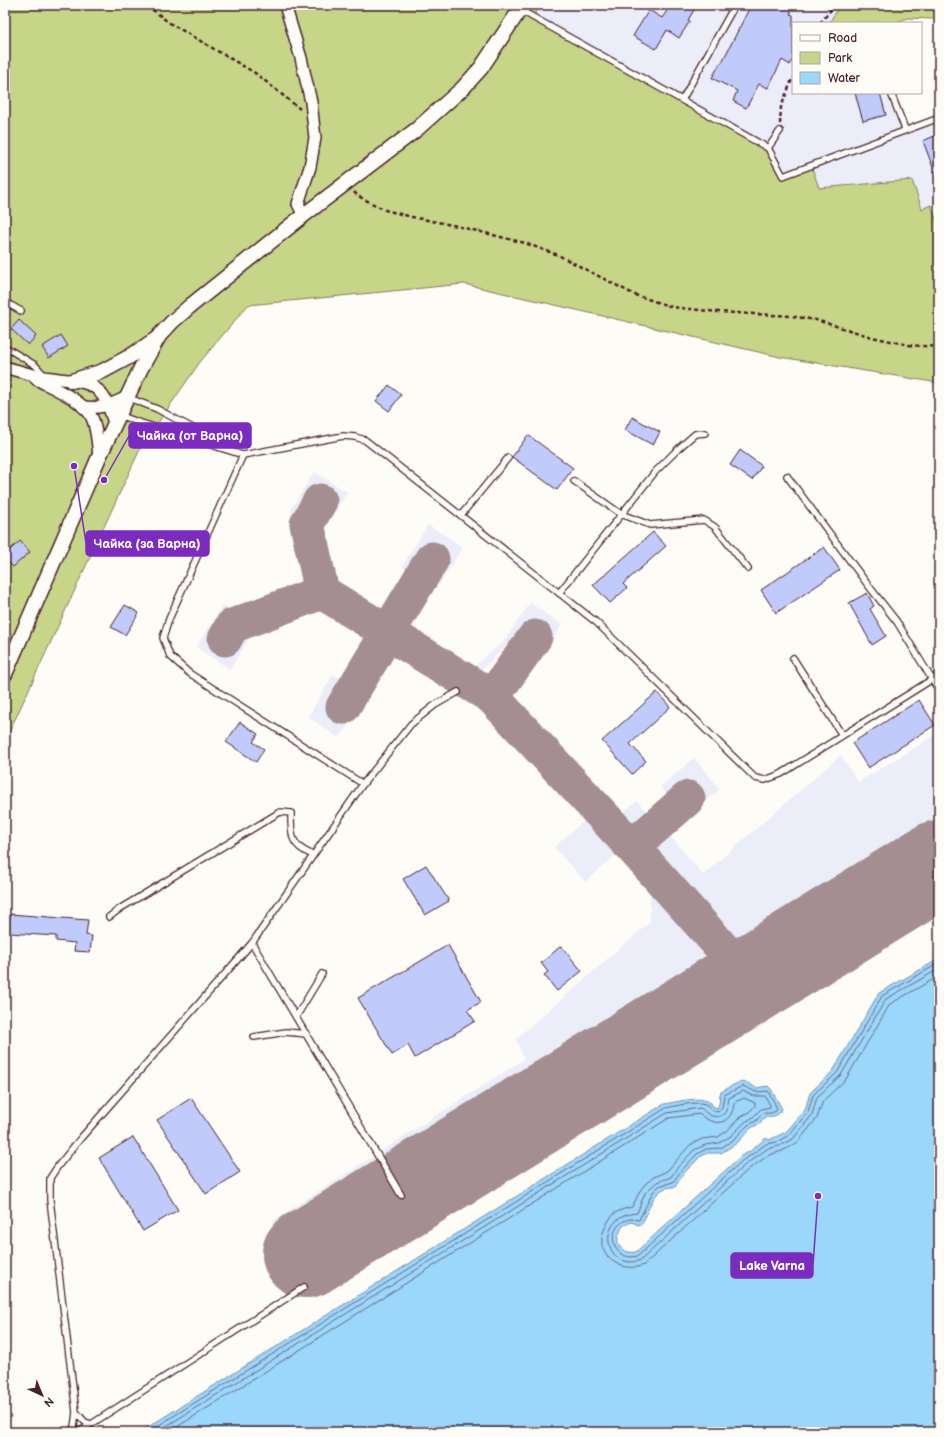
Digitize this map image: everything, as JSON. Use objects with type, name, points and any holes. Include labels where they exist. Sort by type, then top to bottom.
[{"type":"street","points":[[285,5],[301,58],[311,102],[315,138],[310,167],[298,204],[304,215]]},
{"type":"street","points":[[72,381],[103,371],[128,357],[159,336],[189,307],[304,215],[418,129],[463,88],[481,68],[521,8]]},
{"type":"street","points":[[5,674],[99,457],[114,415],[127,397],[159,336]]},
{"type":"street","points":[[5,367],[25,374],[72,398],[83,407],[93,419],[99,457]]},
{"type":"street","points":[[25,374],[86,383],[97,390],[114,415]]},
{"type":"street","points":[[83,407],[97,408],[114,415]]},
{"type":"lane","points":[[682,100],[736,5]]},
{"type":"lane","points":[[521,8],[768,148],[783,176],[905,129],[939,118]]},
{"type":"lane","points":[[891,94],[905,129]]},
{"type":"lane","points":[[768,148],[780,131]]},
{"type":"lane","points":[[5,302],[21,311]]},
{"type":"lane","points":[[5,347],[35,365],[47,378]]},
{"type":"lane","points":[[127,397],[157,409],[243,455]]},
{"type":"lane","points":[[114,415],[243,455],[343,436],[355,437],[364,440],[596,622],[755,778],[765,780],[780,774],[939,674]]},
{"type":"lane","points":[[559,593],[655,472],[695,434],[705,433]]},
{"type":"lane","points":[[243,455],[169,619],[163,638],[170,656],[189,673],[363,784]]},
{"type":"lane","points":[[461,515],[508,458]]},
{"type":"lane","points":[[787,476],[897,622],[939,691]]},
{"type":"lane","points":[[574,481],[621,514],[650,525],[704,520],[715,527],[748,569]]},
{"type":"lane","points":[[793,658],[842,735]]},
{"type":"lane","points":[[70,1432],[74,1426],[76,1412],[50,1200],[50,1178],[80,1139],[252,943],[363,784],[411,724],[435,705],[458,692]]},
{"type":"lane","points":[[109,917],[121,908],[280,812],[291,813],[291,834],[295,844],[303,851],[313,855]]},
{"type":"lane","points":[[252,943],[401,1195]]},
{"type":"lane","points":[[296,1017],[322,974]]},
{"type":"lane","points":[[254,1037],[286,1032],[307,1034]]},
{"type":"lane","points":[[79,1432],[304,1287]]},
{"type":"lane","points":[[76,1412],[85,1422],[91,1424]]},
{"type":"path","points":[[147,5],[168,22],[255,73],[313,120]]},
{"type":"path","points":[[821,22],[836,5]]},
{"type":"path","points":[[780,131],[781,107],[792,80]]},
{"type":"path","points":[[346,184],[358,196],[385,210],[525,243],[558,255],[635,295],[672,307],[718,312],[791,316],[816,320],[872,337],[902,344],[939,347]]},
{"type":"shaded area","points":[[540,5],[879,5],[874,22],[792,22],[792,94],[891,94],[905,129],[939,118],[939,202],[922,209],[912,180],[819,188],[783,176],[533,17]]},
{"type":"shaded area","points":[[314,472],[347,492],[319,538],[328,581],[378,610],[389,610],[413,573],[402,566],[428,525],[463,547],[437,588],[425,581],[405,615],[413,637],[468,672],[504,641],[530,603],[562,625],[536,663],[529,658],[511,684],[511,702],[617,817],[637,801],[648,813],[668,796],[660,787],[694,758],[720,789],[668,833],[703,875],[841,755],[858,782],[939,733],[939,893],[311,1298],[290,1270],[274,1220],[524,1059],[516,1039],[650,922],[650,892],[617,854],[585,882],[554,847],[586,819],[488,710],[449,687],[401,654],[381,658],[363,689],[365,701],[339,738],[308,717],[333,675],[343,679],[364,643],[359,629],[315,604],[261,622],[230,669],[196,647],[223,605],[232,611],[299,591],[311,573],[291,509]],"holes":[[[507,645],[514,648],[495,676],[482,679],[475,676]]]},
{"type":"green space","points":[[5,5],[540,5],[533,17],[768,148],[783,175],[811,165],[819,188],[912,180],[922,209],[931,205],[939,228],[939,383],[780,357],[464,284],[248,305],[200,362],[140,449],[5,741]]},
{"type":"green space","points":[[840,5],[939,5],[939,18],[933,19],[907,18],[897,22],[830,22]]},
{"type":"water","points":[[939,959],[939,1432],[140,1432],[664,1104],[695,1099],[711,1103],[712,1106],[717,1108],[721,1092],[735,1084],[742,1082],[756,1088],[768,1086],[782,1109],[777,1115],[766,1116],[761,1123],[751,1128],[737,1143],[721,1153],[707,1153],[700,1157],[684,1173],[675,1187],[662,1190],[657,1194],[650,1205],[642,1224],[638,1225],[632,1222],[622,1227],[618,1239],[619,1246],[624,1251],[636,1252],[741,1156],[749,1152],[766,1138],[769,1140],[786,1132],[805,1110],[810,1093],[833,1071],[879,993]]},
{"type":"building","points":[[671,5],[697,5],[688,20],[690,21],[679,38],[667,30],[656,49],[633,36],[649,10],[662,18]]},
{"type":"building","points":[[751,5],[795,5],[790,14],[793,15],[793,22],[792,60],[790,65],[782,60],[768,88],[759,84],[746,108],[733,101],[737,91],[712,78],[720,63],[721,64]]},
{"type":"building","points":[[855,94],[880,94],[886,115],[863,121]]},
{"type":"building","points":[[939,134],[939,181],[938,181],[923,141]]},
{"type":"building","points":[[19,320],[36,336],[28,345],[11,329]]},
{"type":"building","points":[[61,335],[68,346],[49,358],[42,347]]},
{"type":"building","points":[[389,385],[401,395],[389,411],[376,401]]},
{"type":"building","points":[[632,417],[660,432],[653,445],[625,430]]},
{"type":"building","points":[[528,435],[573,468],[557,490],[512,457]]},
{"type":"building","points":[[740,450],[762,466],[752,480],[730,465]]},
{"type":"building","points":[[653,532],[666,546],[623,584],[627,588],[610,603],[593,585]]},
{"type":"building","points":[[20,541],[30,552],[13,567],[5,559],[5,554]]},
{"type":"building","points":[[824,547],[840,570],[776,613],[761,590]]},
{"type":"building","points":[[867,593],[874,606],[870,609],[886,636],[872,645],[849,603]]},
{"type":"building","points":[[125,605],[139,613],[125,635],[111,627]]},
{"type":"building","points":[[657,692],[670,707],[630,744],[646,761],[632,774],[602,741]]},
{"type":"building","points":[[919,700],[935,725],[868,768],[852,743]]},
{"type":"building","points":[[240,722],[258,734],[253,742],[264,749],[256,762],[226,742]]},
{"type":"building","points":[[426,865],[449,901],[425,915],[403,879]]},
{"type":"building","points":[[10,914],[88,920],[86,935],[92,936],[90,952],[74,951],[75,943],[56,941],[56,936],[9,933]]},
{"type":"building","points":[[448,945],[481,1002],[467,1010],[475,1021],[415,1058],[408,1045],[392,1055],[358,998]]},
{"type":"building","points":[[561,946],[582,971],[557,991],[544,975],[548,972],[541,963]]},
{"type":"building","points":[[191,1098],[240,1172],[206,1194],[157,1120]]},
{"type":"building","points":[[133,1137],[178,1210],[143,1231],[99,1158]]},
{"type":"taxiway","points":[[320,501],[307,524],[322,592],[492,697],[632,847],[751,980]]},
{"type":"taxiway","points":[[343,707],[432,559]]},
{"type":"taxiway","points":[[225,639],[232,626],[322,592]]},
{"type":"taxiway","points":[[492,697],[535,637]]},
{"type":"taxiway","points":[[632,847],[688,798]]},
{"type":"runway","points":[[306,1254],[939,864]]},
{"type":"place","name":"Чайка (за Варна)","points":[[74,466]]},
{"type":"place","name":"Чайка (от Варна)","points":[[104,480]]},
{"type":"place","name":"Lake Varna","points":[[818,1196]]}]
